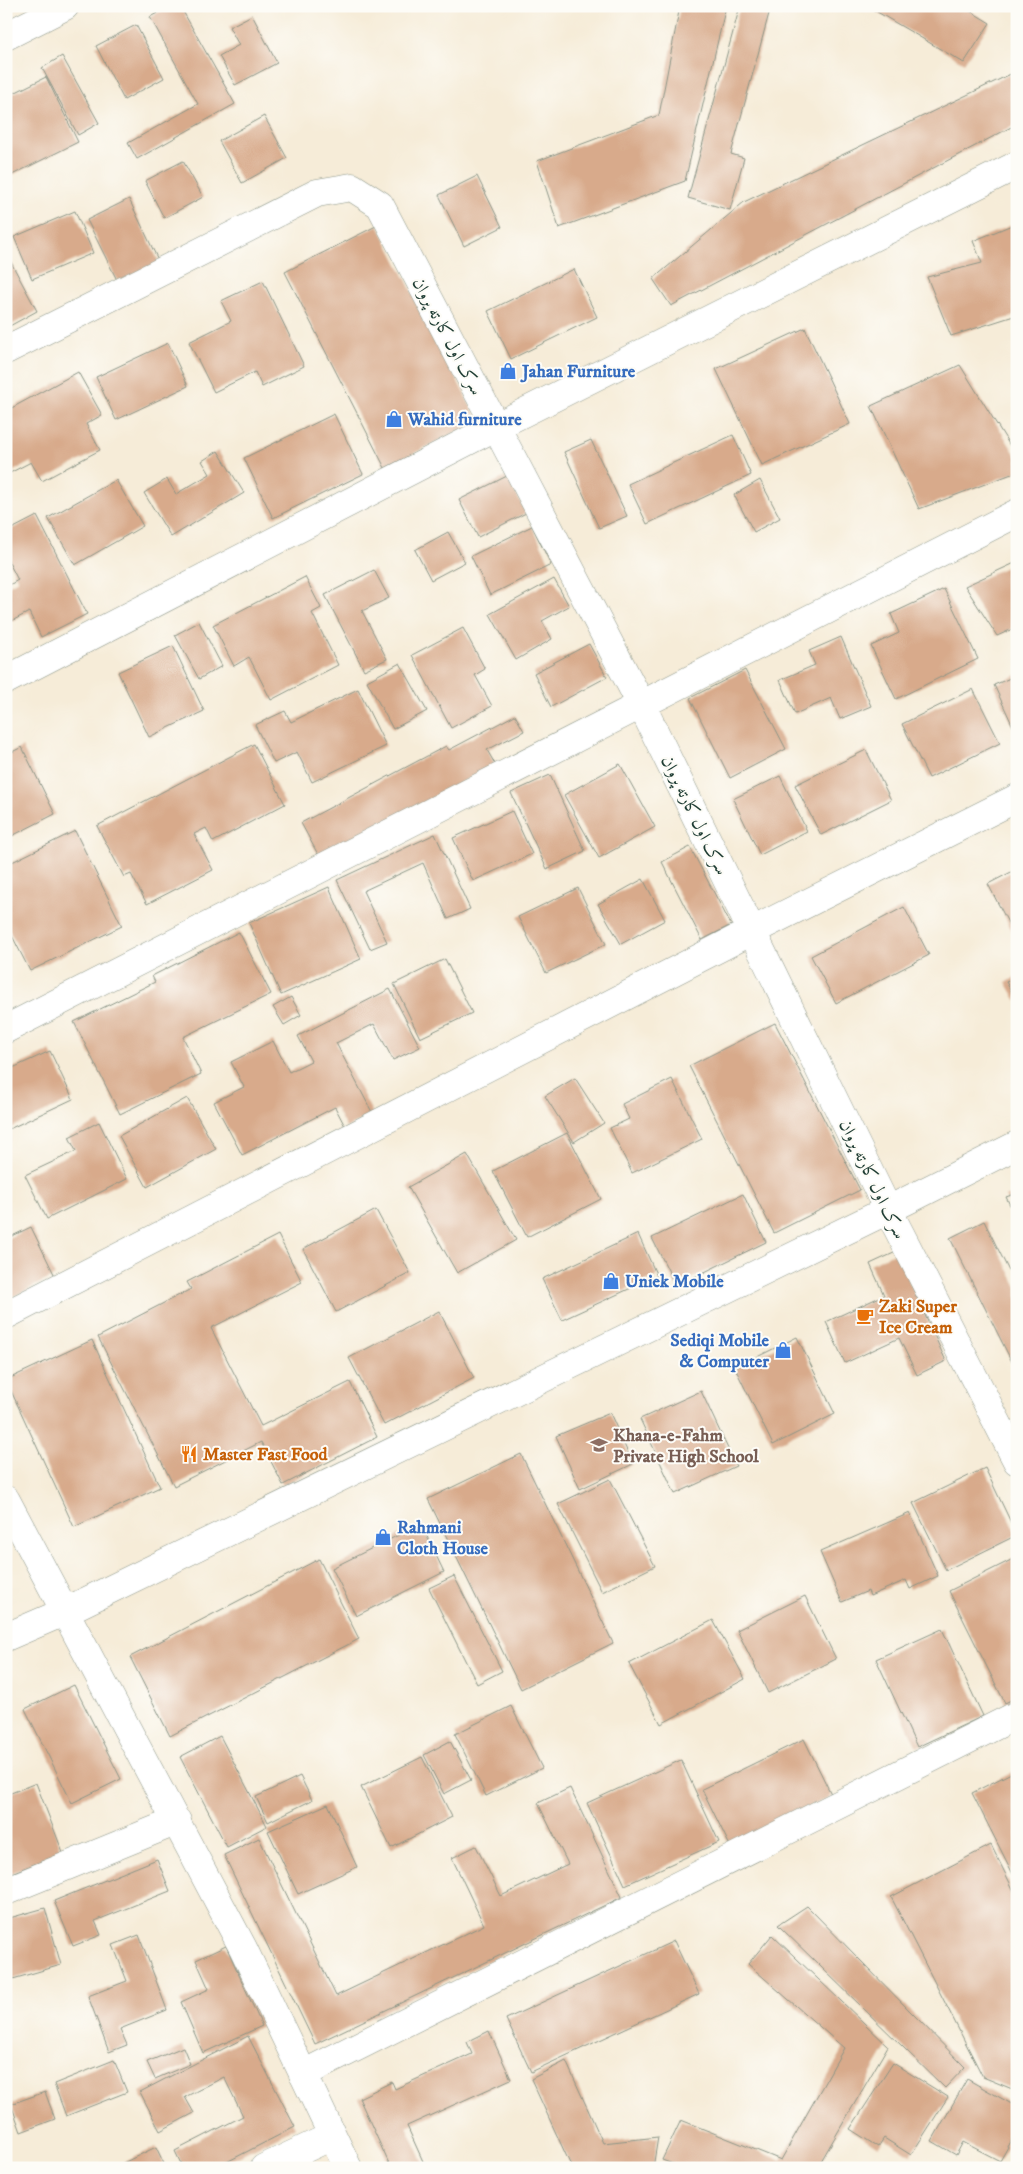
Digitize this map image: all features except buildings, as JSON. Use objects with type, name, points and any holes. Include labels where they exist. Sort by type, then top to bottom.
[{"type":"street","points":[[6,36],[65,6]]},
{"type":"street","points":[[6,680],[495,427],[1017,165]]},
{"type":"street","name":"سرک اول کارته پروان","points":[[6,350],[317,193],[352,187],[380,205],[641,704],[888,1210],[1017,1461]]},
{"type":"street","points":[[6,1029],[1017,513]]},
{"type":"street","points":[[6,1315],[752,931],[1017,798]]},
{"type":"street","points":[[6,1637],[64,1612],[1017,1146]]},
{"type":"street","points":[[6,1500],[243,1948],[348,2168]]},
{"type":"street","points":[[303,2074],[1017,1716]]},
{"type":"street","points":[[6,1891],[177,1821]]},
{"type":"street","points":[[264,2168],[332,2136]]},
{"type":"place","name":"Jahan Furniture","points":[[508,371]]},
{"type":"place","name":"Wahid furniture","points":[[394,419]]},
{"type":"place","name":"Uniek Mobile","points":[[611,1281]]},
{"type":"place","name":"Zaki Super Ice Cream","points":[[865,1316]]},
{"type":"place","name":"Sediqi Mobile & Computer","points":[[783,1350]]},
{"type":"place","name":"Khana-e-Fahm Private High School","points":[[599,1445]]},
{"type":"place","name":"Master Fast Food","points":[[189,1454]]},
{"type":"place","name":"Rahmani Cloth House","points":[[383,1537]]}]
